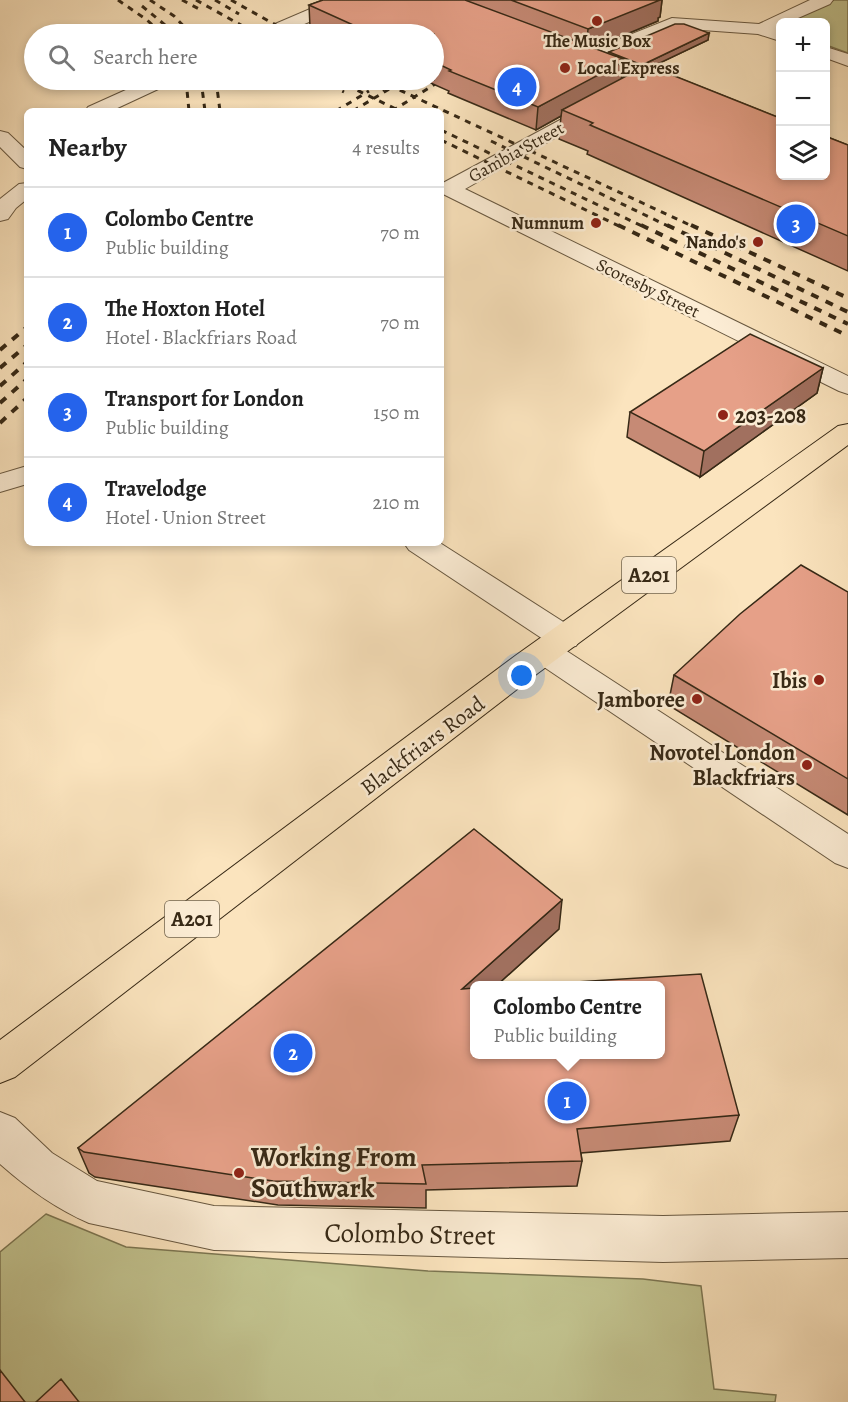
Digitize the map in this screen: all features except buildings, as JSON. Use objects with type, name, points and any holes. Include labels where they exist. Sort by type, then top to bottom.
[{"type":"main road","name":"Blackfriars Road","points":[[0,1064],[733,513],[848,432]]},
{"type":"street","points":[[290,24],[345,0]]},
{"type":"street","points":[[760,29],[824,0]]},
{"type":"street","points":[[587,59],[672,23],[760,29],[776,35]]},
{"type":"street","points":[[568,51],[686,96]]},
{"type":"street","points":[[830,54],[848,60]]},
{"type":"street","name":"Gambia Street","points":[[449,189],[646,81]]},
{"type":"street","points":[[101,108],[140,90]]},
{"type":"street","points":[[1,137],[24,132]]},
{"type":"street","points":[[1,137],[24,160]]},
{"type":"street","name":"Scoresby Street","points":[[449,189],[848,386]]},
{"type":"street","points":[[0,214],[8,203],[24,191]]},
{"type":"street","points":[[0,483],[24,476]]},
{"type":"street","points":[[423,546],[556,645],[848,853]]},
{"type":"street","name":"Colombo Street","points":[[0,1132],[36,1168],[89,1201],[214,1228],[663,1239],[848,1235]]},
{"type":"green space","points":[[834,0],[848,0],[848,53],[830,46],[830,18],[795,18]]},
{"type":"green space","points":[[46,1214],[126,1247],[428,1271],[643,1279],[701,1286],[714,1389],[776,1395],[775,1402],[0,1402],[0,1252]]},
{"type":"railway","points":[[118,0],[151,24]]},
{"type":"railway","points":[[150,0],[182,24]]},
{"type":"railway","points":[[182,0],[201,10]]},
{"type":"railway","points":[[196,0],[239,24]]},
{"type":"railway","points":[[215,0],[239,14]]},
{"type":"railway","points":[[231,0],[274,24]]},
{"type":"railway","points":[[142,6],[164,24]]},
{"type":"railway","points":[[444,78],[448,76]]},
{"type":"railway","points":[[187,90],[189,108]]},
{"type":"railway","points":[[202,90],[205,108]]},
{"type":"railway","points":[[217,90],[220,108]]},
{"type":"railway","points":[[340,90],[344,92]]},
{"type":"railway","points":[[357,90],[364,94]]},
{"type":"railway","points":[[374,98],[388,90]]},
{"type":"railway","points":[[399,90],[414,97]]},
{"type":"railway","points":[[414,97],[426,90]]},
{"type":"railway","points":[[364,94],[369,91]]},
{"type":"railway","points":[[341,108],[364,94]]},
{"type":"railway","points":[[364,94],[374,98]]},
{"type":"railway","points":[[397,108],[414,97]]},
{"type":"railway","points":[[414,97],[438,108]]},
{"type":"railway","points":[[358,108],[374,98]]},
{"type":"railway","points":[[374,98],[394,108]]},
{"type":"railway","points":[[444,111],[694,227]]},
{"type":"railway","points":[[444,131],[644,227]]},
{"type":"railway","points":[[444,141],[621,227]]},
{"type":"railway","points":[[491,141],[670,227]]},
{"type":"railway","points":[[618,225],[848,336]]},
{"type":"railway","points":[[641,225],[848,324]]},
{"type":"railway","points":[[667,225],[848,312]]},
{"type":"railway","points":[[691,225],[848,298]]},
{"type":"railway","points":[[0,350],[24,330]]},
{"type":"railway","points":[[0,368],[24,348]]},
{"type":"railway","points":[[0,386],[24,365]]},
{"type":"railway","points":[[0,403],[24,382]]},
{"type":"railway","points":[[0,423],[24,401]]},
{"type":"place","name":"The Music Box","points":[[597,21]]},
{"type":"place","name":"Local Express","points":[[565,68]]},
{"type":"place","name":"Travelodge","points":[[517,87]]},
{"type":"place","name":"Numnum","points":[[596,223]]},
{"type":"place","name":"Transport for London","points":[[796,224]]},
{"type":"place","name":"Nando's","points":[[758,242]]},
{"type":"place","name":"203-208","points":[[723,415]]},
{"type":"place","name":"Ibis","points":[[819,680]]},
{"type":"place","name":"Jamboree","points":[[697,699]]},
{"type":"place","name":"Novotel London Blackfriars","points":[[807,765]]},
{"type":"place","name":"The Hoxton Hotel","points":[[293,1053]]},
{"type":"place","name":"Colombo Centre","points":[[567,1101]]},
{"type":"place","name":"Working From Southwark","points":[[239,1173]]}]
